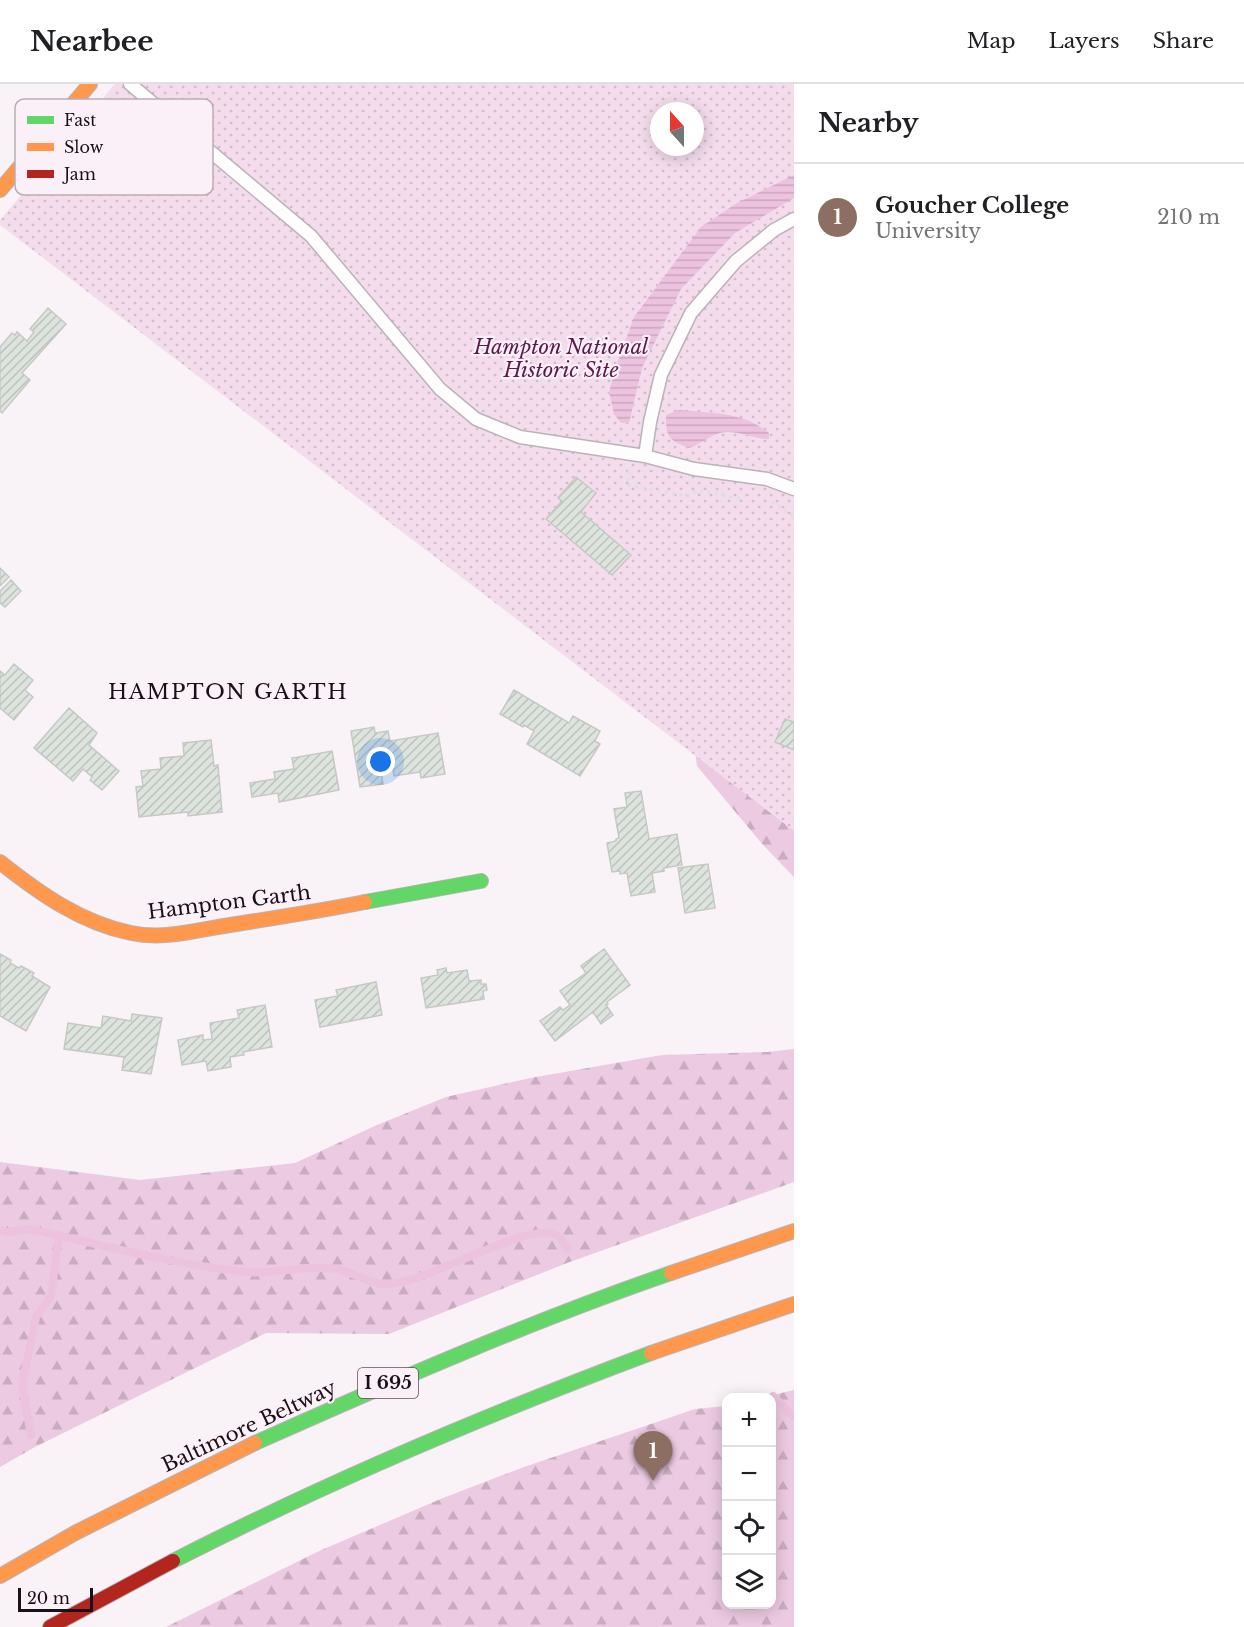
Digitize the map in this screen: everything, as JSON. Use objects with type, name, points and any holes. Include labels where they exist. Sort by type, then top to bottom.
[{"type":"main road","points":[[77,99],[90,84]]},
{"type":"main road","points":[[0,190],[15,172]]},
{"type":"main road","name":"Hampton Garth","points":[[0,862],[27,884],[64,908],[108,927],[133,933],[170,934],[481,881]]},
{"type":"main road","name":"Baltimore Beltway","points":[[0,1576],[75,1533],[240,1450],[409,1374],[603,1297],[794,1231]]},
{"type":"main road","points":[[50,1627],[107,1594],[270,1512],[437,1437],[629,1361],[794,1304]]},
{"type":"lane","points":[[130,84],[148,99]]},
{"type":"lane","points":[[213,154],[311,236],[440,389],[476,418],[520,437],[645,456],[694,469],[767,479],[794,489]]},
{"type":"lane","points":[[645,456],[661,375],[691,313],[736,261],[774,230],[794,219]]},
{"type":"path","points":[[632,454],[627,485],[687,496],[698,490],[738,498],[744,495],[754,496]]},
{"type":"path","points":[[769,499],[794,518]]},
{"type":"green space","name":"Hampton National Historic Site","points":[[115,84],[794,84],[794,831],[0,225],[0,220],[21,195],[213,195],[213,99],[102,99]]},
{"type":"green space","points":[[691,721],[794,763],[794,877],[763,845],[697,766]]},
{"type":"green space","points":[[794,1049],[794,1182],[567,1263],[389,1334],[266,1333],[35,1447],[0,1467],[0,1162],[140,1180],[295,1163],[377,1125],[446,1097],[530,1078],[662,1055]]},
{"type":"green space","points":[[794,1390],[794,1627],[166,1627],[319,1551],[443,1498],[524,1467],[695,1409],[722,1406],[722,1609],[776,1609],[776,1394]]},
{"type":"shaded area","points":[[794,175],[794,198],[735,233],[681,289],[642,368],[629,423],[621,423],[614,414],[609,392],[634,317],[701,227],[737,203]]},
{"type":"shaded area","points":[[679,410],[738,417],[769,433],[769,439],[733,432],[722,433],[689,448],[672,440],[668,433],[666,415]]},
{"type":"building","points":[[48,308],[66,324],[22,373],[30,380],[2,413],[0,411],[0,347],[12,333],[15,335],[17,332],[27,341],[34,332],[30,329]]},
{"type":"building","points":[[576,477],[596,493],[581,512],[631,555],[612,575],[546,519],[562,501],[558,498]]},
{"type":"building","points":[[0,568],[9,577],[0,586]]},
{"type":"building","points":[[11,580],[21,591],[5,607],[0,603],[0,591]]},
{"type":"building","points":[[14,664],[33,680],[25,690],[33,697],[14,720],[0,708],[0,671],[5,675]]},
{"type":"building","points":[[514,690],[569,723],[573,716],[600,731],[595,741],[600,744],[580,776],[527,744],[534,731],[500,714]]},
{"type":"building","points":[[69,708],[97,733],[89,745],[119,771],[102,790],[90,780],[92,777],[83,769],[73,781],[34,748]]},
{"type":"building","points":[[785,719],[794,722],[794,750],[775,742]]},
{"type":"building","points":[[374,727],[375,733],[388,731],[390,741],[438,733],[445,774],[421,778],[420,772],[394,776],[391,755],[379,757],[383,784],[360,787],[351,731]]},
{"type":"building","points":[[211,740],[214,766],[218,765],[222,812],[188,816],[188,812],[139,817],[136,787],[143,786],[141,771],[161,769],[160,758],[184,756],[183,743]]},
{"type":"building","points":[[332,751],[339,790],[279,802],[278,793],[252,797],[250,783],[275,779],[274,772],[294,769],[292,758]]},
{"type":"building","points":[[641,791],[649,839],[677,834],[682,865],[652,873],[655,892],[631,896],[627,873],[612,872],[607,843],[619,838],[614,809],[627,807],[625,793]]},
{"type":"building","points":[[708,864],[715,908],[685,913],[678,868]]},
{"type":"building","points":[[604,949],[630,985],[607,1002],[606,1005],[613,1015],[601,1024],[593,1012],[555,1041],[540,1021],[560,1007],[563,1010],[570,1005],[560,991],[586,973],[581,966]]},
{"type":"building","points":[[0,954],[11,960],[10,963],[34,973],[32,976],[50,987],[26,1031],[0,1016]]},
{"type":"building","points":[[446,968],[447,973],[467,970],[469,981],[481,980],[481,984],[486,984],[487,990],[483,991],[484,999],[426,1008],[421,978],[438,975],[437,970]]},
{"type":"building","points":[[376,982],[382,1015],[320,1027],[315,1000],[338,996],[336,990]]},
{"type":"building","points":[[265,1005],[272,1047],[243,1052],[244,1055],[230,1057],[231,1067],[208,1071],[206,1061],[182,1065],[178,1040],[203,1035],[203,1040],[212,1039],[210,1023],[239,1018],[237,1010]]},
{"type":"building","points":[[132,1014],[162,1018],[151,1074],[122,1070],[124,1057],[64,1049],[68,1023],[101,1028],[103,1016],[131,1021]]},
{"type":"waterway","points":[[0,1230],[7,1232],[30,1229],[110,1248],[218,1269],[256,1273],[314,1268],[336,1269],[383,1284],[401,1282],[423,1275],[523,1236],[542,1233],[556,1235],[568,1249]]},
{"type":"waterway","points":[[31,1435],[22,1385],[36,1317],[51,1296],[59,1235]]},
{"type":"waterway","points":[[776,1399],[794,1417]]},
{"type":"traffic: fast","points":[[365,902],[481,881]]},
{"type":"traffic: fast","points":[[255,1443],[513,1332],[671,1273]]},
{"type":"traffic: fast","points":[[173,1561],[409,1450],[651,1353]]},
{"type":"traffic: slow","points":[[77,99],[90,84]]},
{"type":"traffic: slow","points":[[0,190],[15,172]]},
{"type":"traffic: slow","points":[[0,862],[30,885],[78,914],[113,928],[143,935],[180,934],[365,902]]},
{"type":"traffic: slow","points":[[671,1273],[794,1231]]},
{"type":"traffic: slow","points":[[651,1353],[794,1304]]},
{"type":"traffic: slow","points":[[0,1576],[75,1533],[255,1443]]},
{"type":"traffic: jam","points":[[50,1627],[173,1561]]},
{"type":"place","name":"Goucher College","points":[[653,1481]]},
{"type":"district","name":"HAMPTON GARTH","points":[[228,692]]}]
